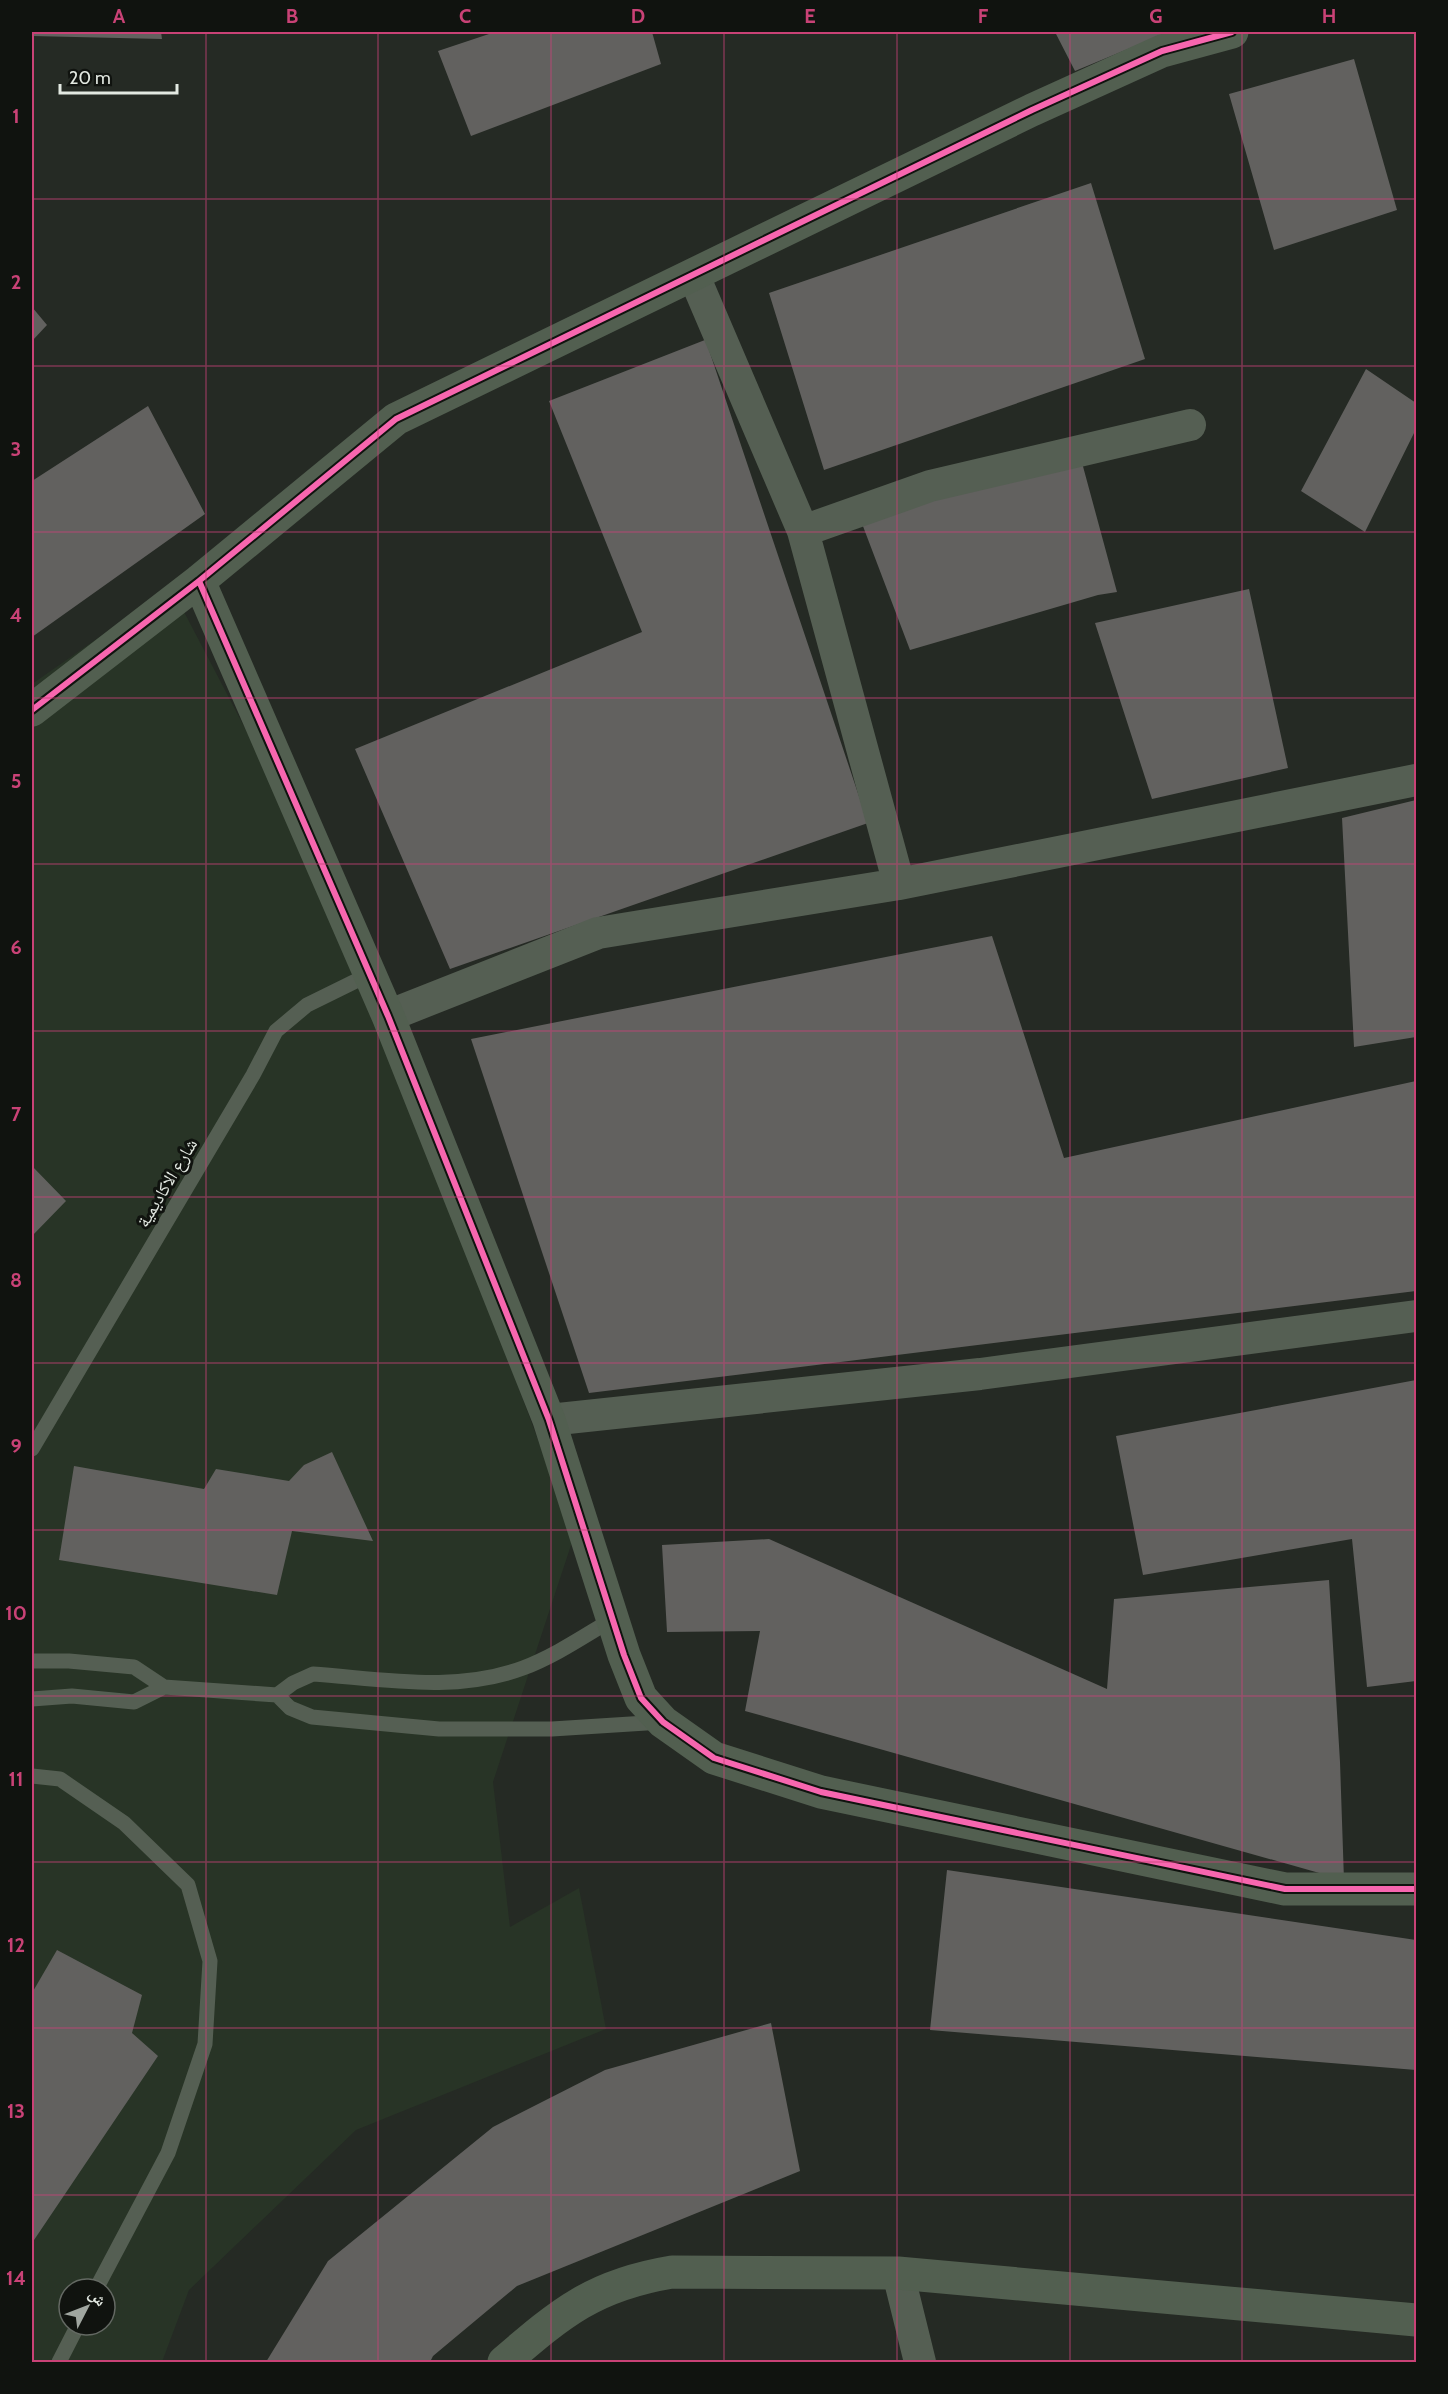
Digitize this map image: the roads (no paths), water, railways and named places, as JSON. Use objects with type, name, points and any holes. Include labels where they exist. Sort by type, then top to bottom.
[{"type":"street","points":[[32,710],[199,582],[396,420],[1054,100],[1162,51],[1232,32]]},
{"type":"street","points":[[694,276],[803,531],[899,884]]},
{"type":"street","points":[[803,531],[930,486],[1190,425]]},
{"type":"street","points":[[199,582],[388,1016],[549,1420],[613,1620],[641,1698],[663,1722],[714,1758],[833,1794],[1285,1889],[1416,1889]]},
{"type":"street","points":[[388,1016],[598,933],[899,884],[1416,780]]},
{"type":"street","points":[[549,1420],[980,1374],[1416,1316]]},
{"type":"street","points":[[504,2362],[554,2319],[580,2302],[639,2277],[672,2272],[898,2272],[1416,2320]]},
{"type":"street","points":[[898,2272],[920,2362]]},
{"type":"lane","name":"شارع الاكاديمية","points":[[32,1449],[253,1075],[276,1031],[306,1005],[370,974]]},
{"type":"lane","points":[[277,1695],[293,1683],[313,1674],[452,1683],[500,1675],[544,1659],[613,1620]]},
{"type":"lane","points":[[32,1661],[69,1661],[134,1667],[165,1687],[277,1695],[290,1708],[312,1717],[439,1730],[552,1729],[663,1722]]},
{"type":"lane","points":[[32,1699],[72,1696],[134,1702],[165,1687]]},
{"type":"lane","points":[[32,1776],[60,1779],[124,1823],[188,1885],[210,1961],[204,2044],[168,2153],[102,2277]]},
{"type":"lane","points":[[59,2362],[72,2337]]}]
